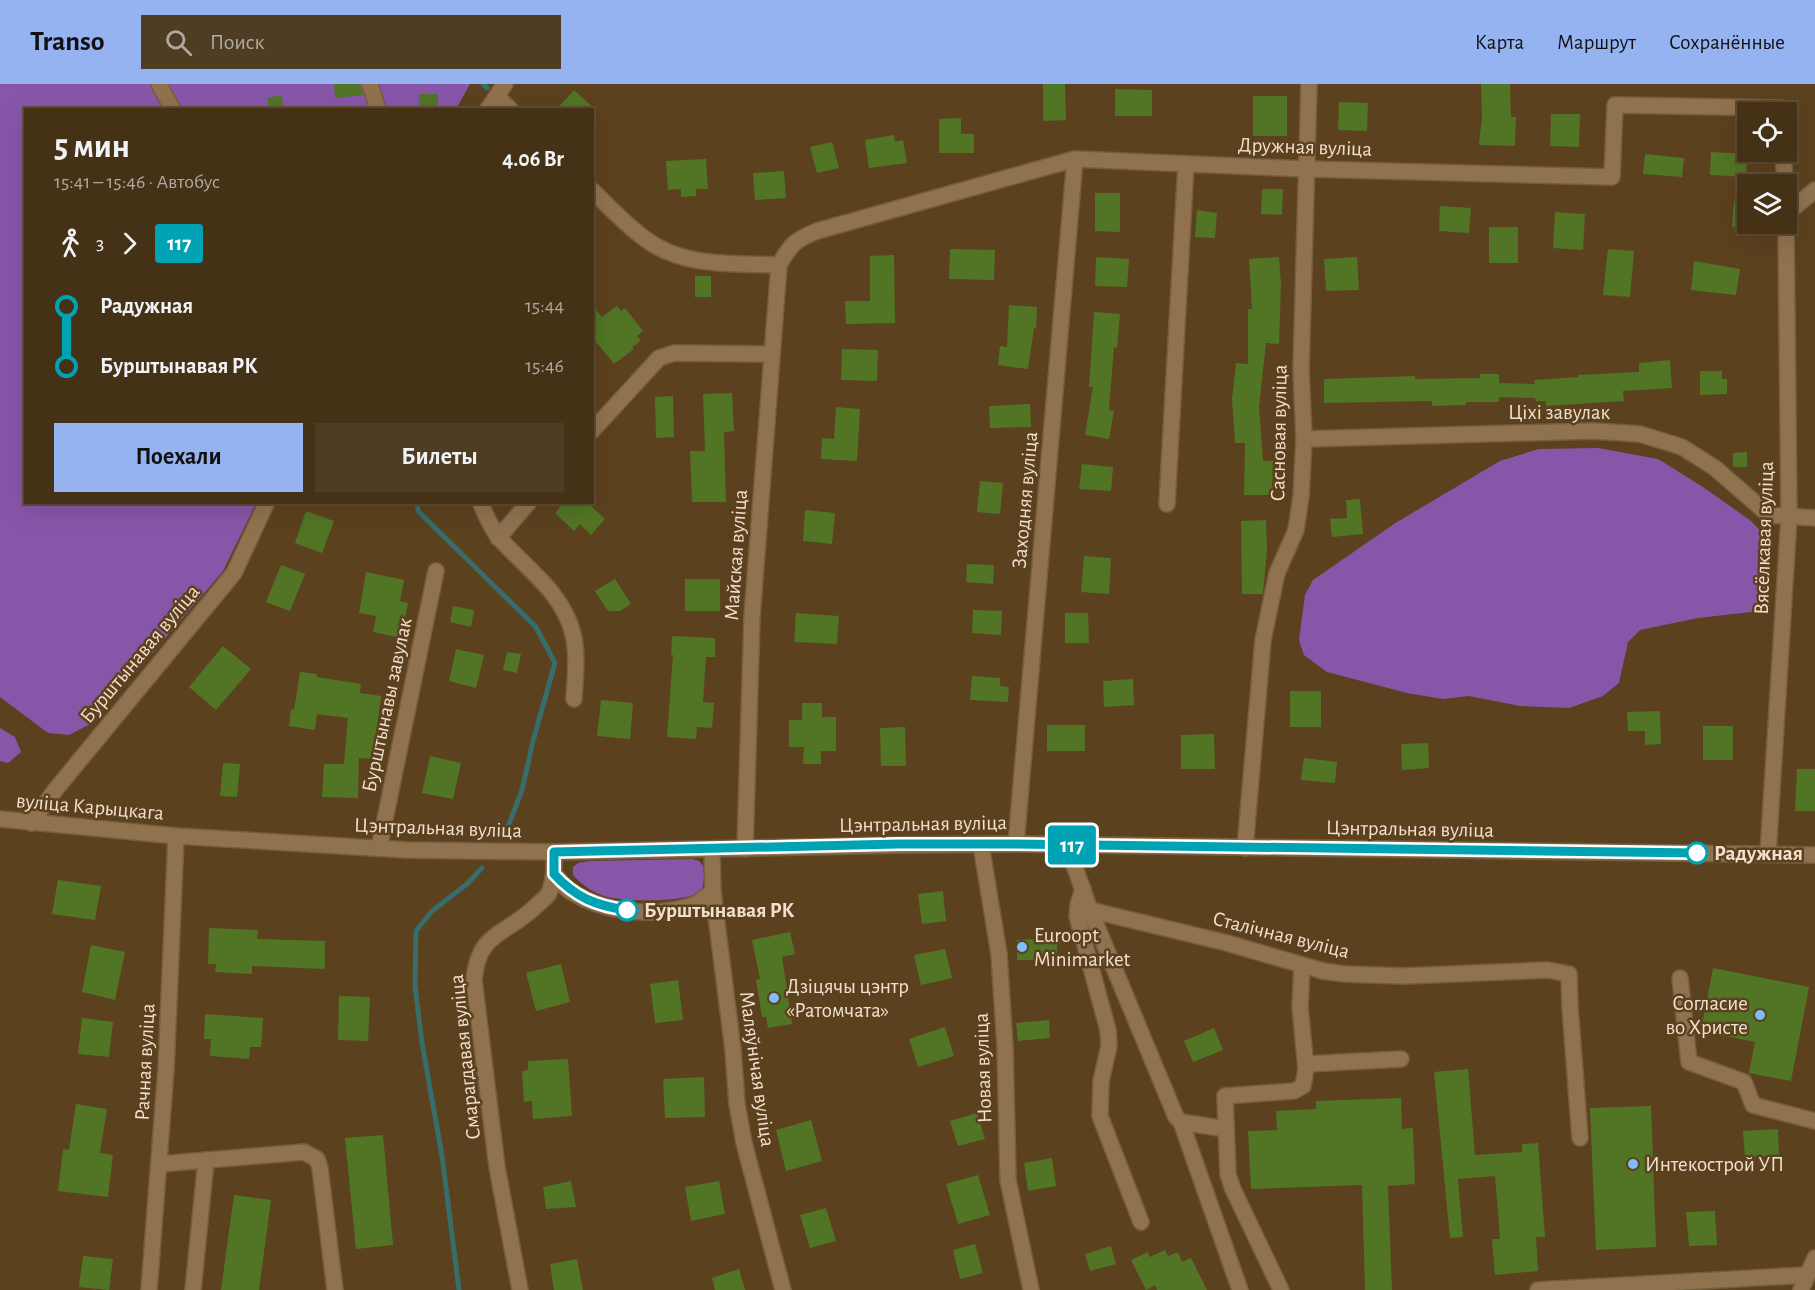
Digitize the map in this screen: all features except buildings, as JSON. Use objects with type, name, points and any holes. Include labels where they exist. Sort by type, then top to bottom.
[{"type":"street","points":[[159,84],[172,108]]},
{"type":"street","points":[[370,84],[377,108]]},
{"type":"street","name":"Сасновая вуліца","points":[[1245,848],[1263,640],[1277,573],[1296,530],[1301,496],[1304,440],[1301,369],[1310,84]]},
{"type":"street","points":[[488,108],[501,90],[510,108]]},
{"type":"street","name":"Дружная вуліца","points":[[779,265],[798,239],[817,231],[1075,159],[1308,170],[1612,177],[1615,105],[1737,107]]},
{"type":"street","name":"Заходняя вуліца","points":[[1016,844],[1075,159]]},
{"type":"street","points":[[1167,504],[1186,164]]},
{"type":"street","points":[[1797,205],[1815,190]]},
{"type":"street","points":[[594,192],[646,240],[676,256],[706,262],[779,265]]},
{"type":"street","name":"Вясёлкавая вуліца","points":[[1768,854],[1789,517],[1786,234]]},
{"type":"street","name":"Майская вуліца","points":[[745,849],[752,617],[779,265]]},
{"type":"street","points":[[594,429],[659,358],[674,353],[772,354]]},
{"type":"street","name":"Ціхі завулак","points":[[1304,440],[1561,432],[1640,434],[1682,447],[1715,468],[1769,515],[1815,518]]},
{"type":"street","name":"Бурштынавая вуліца","points":[[32,823],[56,789],[234,573],[266,504]]},
{"type":"street","points":[[481,504],[498,537],[551,591],[566,612],[574,635],[576,664],[574,699]]},
{"type":"street","points":[[498,537],[527,504]]},
{"type":"street","name":"Бурштынавы завулак","points":[[379,848],[436,571]]},
{"type":"street","name":"вуліца Карыцкага","points":[[0,819],[176,836]]},
{"type":"street","name":"Цэнтральная вуліца","points":[[176,836],[379,848],[554,852],[1016,844],[1815,855]]},
{"type":"street","name":"Рачная вуліца","points":[[149,1290],[160,1164],[176,836]]},
{"type":"street","name":"Новая вуліца","points":[[981,844],[999,954],[1005,1046],[1008,1180],[1031,1290]]},
{"type":"street","points":[[1067,845],[1090,910],[1165,1092],[1176,1117],[1181,1122],[1240,1290]]},
{"type":"street","name":"Маляўнічая вуліца","points":[[712,850],[713,892],[744,1143],[783,1290]]},
{"type":"street","name":"Смарагдавая вуліца","points":[[520,1290],[497,1167],[474,980],[480,954],[489,940],[530,912],[548,894],[554,874],[554,852]]},
{"type":"street","points":[[554,874],[569,890],[603,907],[664,911],[694,904],[713,892]]},
{"type":"street","points":[[1083,889],[1077,916],[1108,1030],[1108,1046],[1101,1081],[1100,1116],[1142,1222]]},
{"type":"street","name":"Сталічная вуліца","points":[[1090,910],[1227,943],[1323,971],[1367,976],[1548,970],[1569,974],[1580,1138]]},
{"type":"street","points":[[1281,1290],[1228,1174],[1225,1096],[1294,1091],[1303,1086],[1306,1064],[1300,1007],[1302,965]]},
{"type":"street","points":[[1680,978],[1689,1062],[1744,1082],[1753,1106],[1815,1121]]},
{"type":"street","points":[[1306,1064],[1401,1059]]},
{"type":"street","points":[[1181,1122],[1226,1129]]},
{"type":"street","points":[[160,1164],[304,1152],[317,1159],[335,1290]]},
{"type":"street","points":[[193,1290],[206,1160]]},
{"type":"street","points":[[1801,1290],[1815,1258]]},
{"type":"street","points":[[1538,1290],[1807,1275]]},
{"type":"shaded area","points":[[0,84],[470,84],[457,108],[24,108],[24,504],[256,504],[223,571],[92,723],[69,735],[48,733],[0,697]]},
{"type":"shaded area","points":[[1598,448],[1658,459],[1751,521],[1765,536],[1768,558],[1768,596],[1762,608],[1751,612],[1698,618],[1640,630],[1628,642],[1619,683],[1603,696],[1569,708],[1520,706],[1469,696],[1443,699],[1407,693],[1327,672],[1304,655],[1299,640],[1305,595],[1313,580],[1397,522],[1500,461],[1539,449]]},
{"type":"shaded area","points":[[0,728],[15,737],[21,752],[8,763],[0,761]]},
{"type":"shaded area","points":[[692,859],[699,861],[703,866],[702,891],[682,898],[639,900],[613,898],[591,890],[573,875],[573,867],[578,863],[590,861]]},
{"type":"waterway","points":[[483,84],[487,88]]},
{"type":"waterway","points":[[417,504],[418,511],[536,627],[555,663],[522,790],[507,829]]},
{"type":"waterway","points":[[459,1290],[442,1156],[422,1043],[415,986],[416,931],[432,911],[467,884],[482,868]]},
{"type":"bus line","name":"117","points":[[627,910],[603,907],[569,890],[554,874],[554,852],[898,844],[1016,844],[1697,853]]},
{"type":"place","name":"Радужная","points":[[1697,853]]},
{"type":"place","name":"Бурштынавая РК","points":[[627,910]]},
{"type":"place","name":"Euroopt Minimarket","points":[[1022,947]]},
{"type":"place","name":"Дзіцячы цэнтр «Ратомчата»","points":[[774,998]]},
{"type":"place","name":"Согласие во Христе","points":[[1760,1015]]},
{"type":"place","name":"Интекострой УП","points":[[1633,1164]]}]
